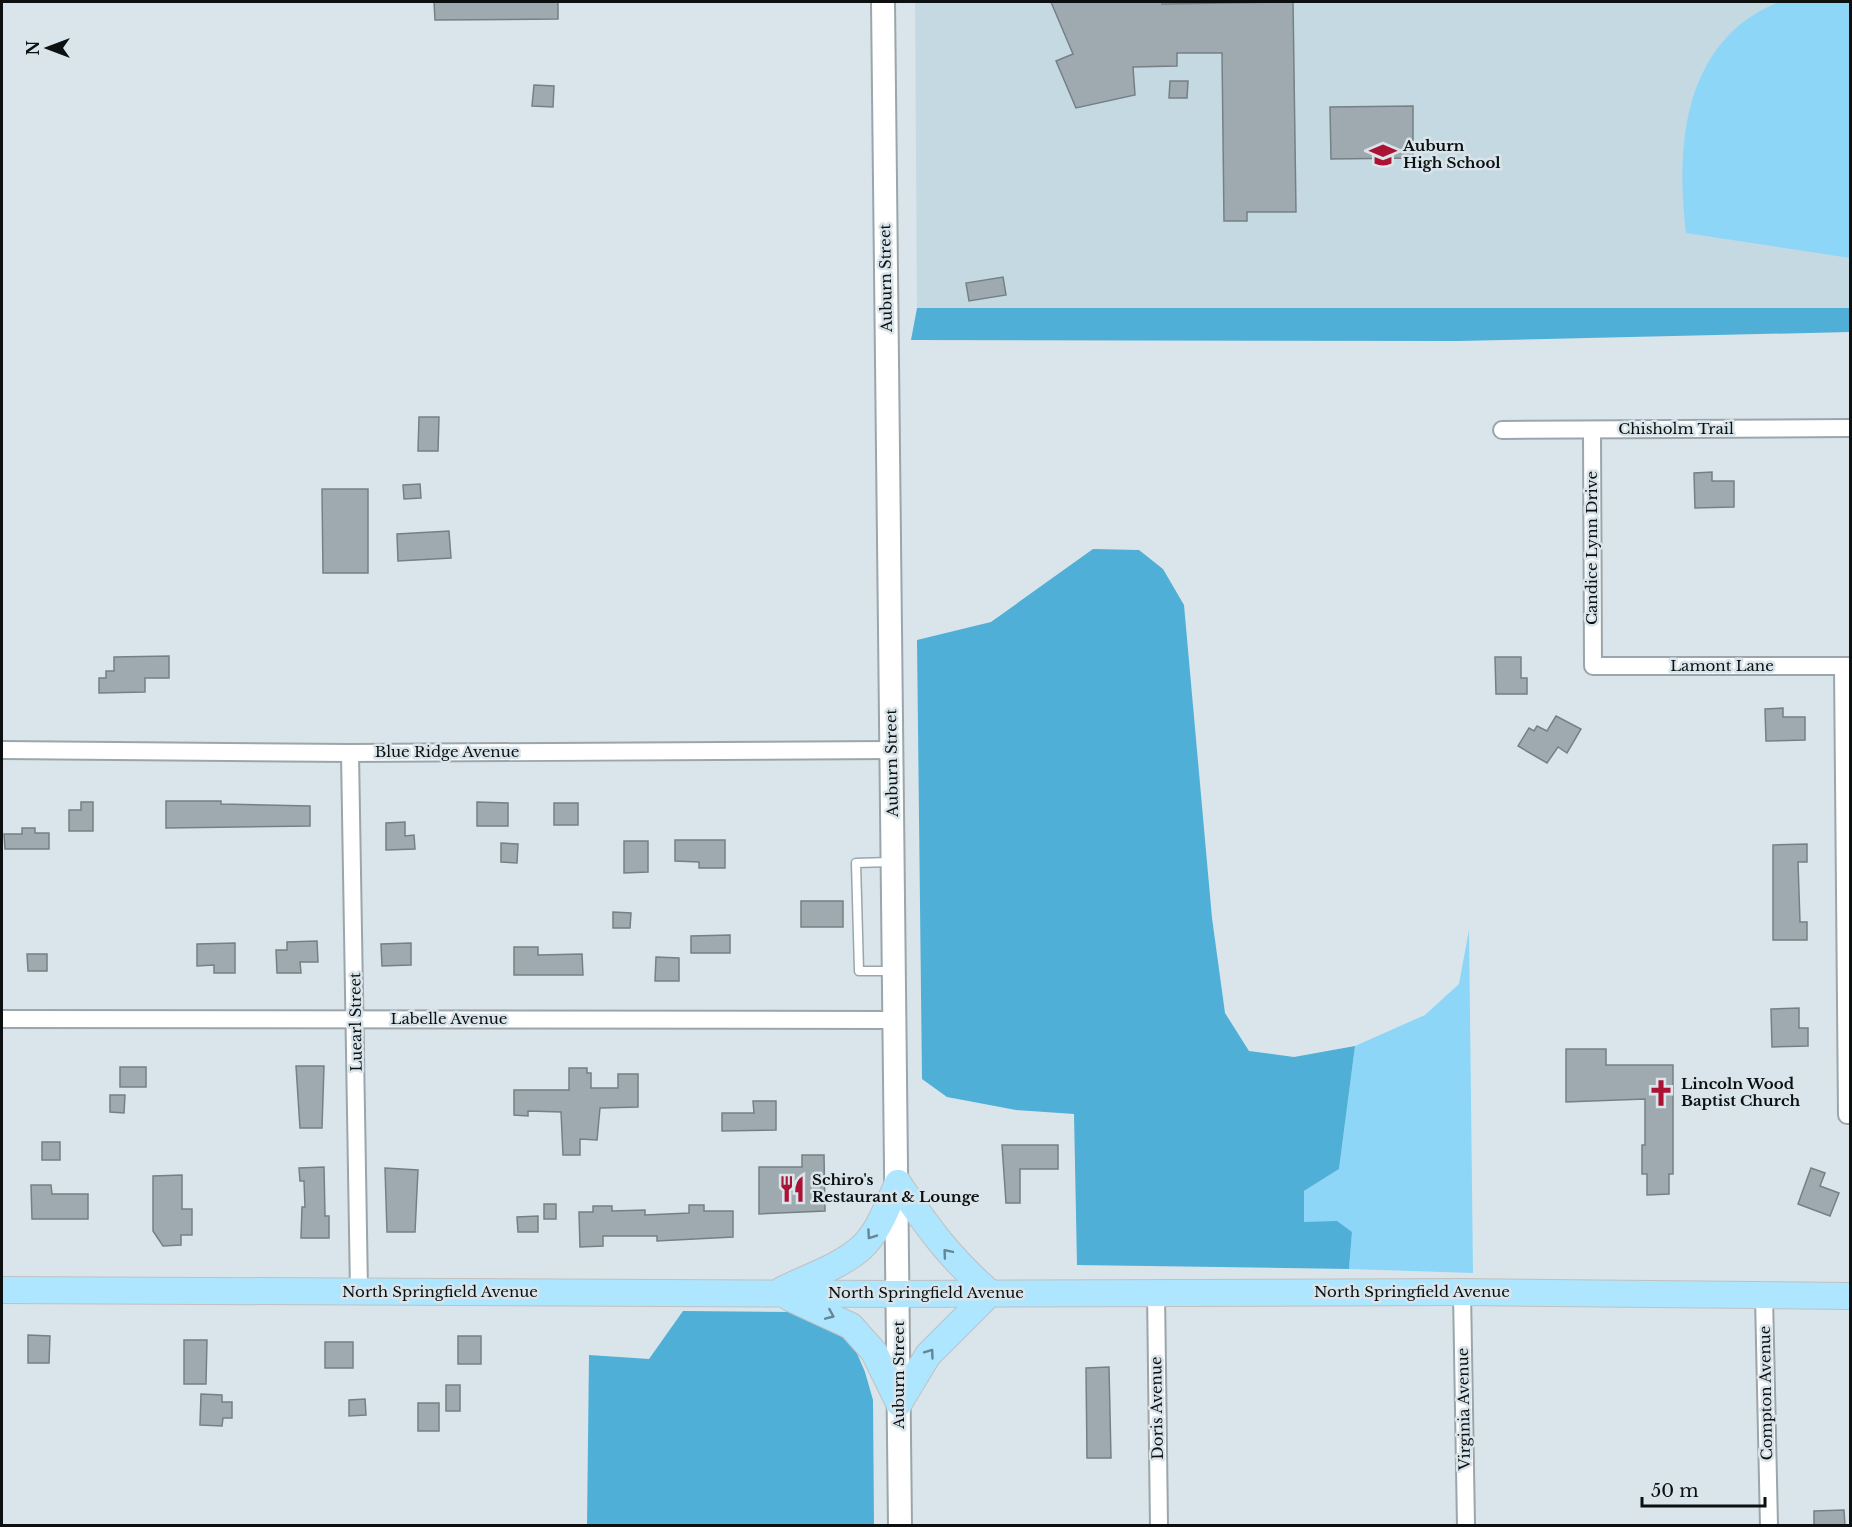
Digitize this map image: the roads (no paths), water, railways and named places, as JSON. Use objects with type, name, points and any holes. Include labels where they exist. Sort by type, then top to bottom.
[{"type":"main road","name":"Auburn Street","points":[[883,2],[898,1183],[900,1526]]},
{"type":"main road","points":[[776,1293],[848,1257],[862,1247],[876,1229],[898,1183]]},
{"type":"main road","points":[[898,1183],[938,1243],[955,1263],[990,1293],[927,1355],[899,1403]]},
{"type":"main road","name":"North Springfield Avenue","points":[[2,1290],[899,1294],[1462,1292],[1764,1297],[1851,1296]]},
{"type":"main road","points":[[776,1293],[838,1318],[851,1326],[874,1352],[899,1403]]},
{"type":"street","name":"Chisholm Trail","points":[[1502,430],[1851,428]]},
{"type":"street","name":"Candice Lynn Drive","points":[[1592,430],[1593,666]]},
{"type":"street","name":"Lamont Lane","points":[[1593,666],[1847,666]]},
{"type":"street","points":[[1847,666],[1849,1115]]},
{"type":"street","name":"Blue Ridge Avenue","points":[[2,750],[350,753],[892,750]]},
{"type":"street","name":"Luearl Street","points":[[350,753],[359,1291]]},
{"type":"street","name":"Labelle Avenue","points":[[2,1019],[896,1020]]},
{"type":"street","name":"Doris Avenue","points":[[1156,1292],[1159,1526]]},
{"type":"street","name":"Virginia Avenue","points":[[1462,1292],[1466,1526]]},
{"type":"street","name":"Compton Avenue","points":[[1764,1297],[1769,1526]]},
{"type":"lane","points":[[894,862],[856,863],[860,971],[895,971]]},
{"type":"place","name":"Auburn High School","points":[[1383,155]]},
{"type":"place","name":"Lincoln Wood Baptist Church","points":[[1661,1093]]},
{"type":"place","name":"Schiro's Restaurant & Lounge","points":[[792,1189]]}]
